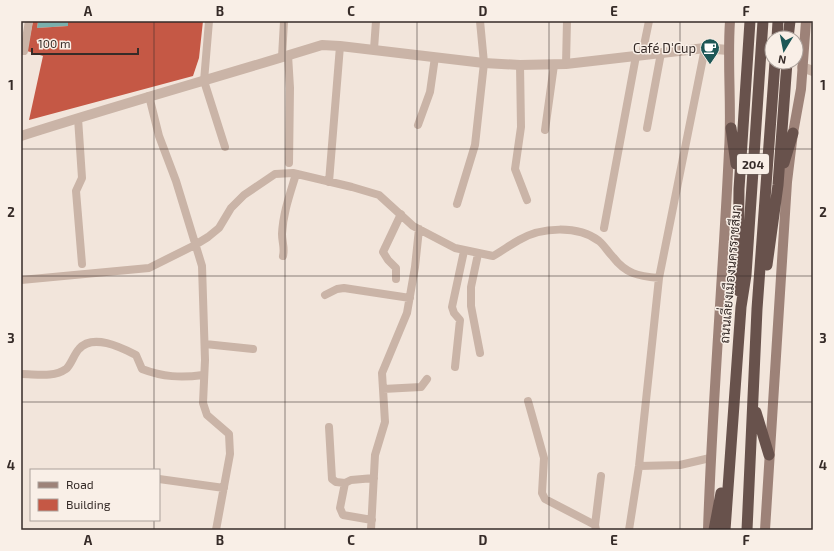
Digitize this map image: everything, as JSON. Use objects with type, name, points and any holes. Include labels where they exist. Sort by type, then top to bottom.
[{"type":"highway","points":[[741,308],[738,277],[739,189],[750,21]]},
{"type":"highway","name":"ถนนเลี่ยงเมืองนครราชสีมา","points":[[725,530],[741,308],[746,275],[763,21]]},
{"type":"highway","name":"204","points":[[747,530],[757,309],[774,70]]},
{"type":"highway","points":[[757,309],[767,265],[778,185],[786,70]]},
{"type":"highway","points":[[731,128],[739,189]]},
{"type":"highway","points":[[778,185],[793,133]]},
{"type":"highway","points":[[753,404],[769,455]]},
{"type":"highway","points":[[714,530],[730,449]]},
{"type":"main road","points":[[708,530],[710,458],[731,128],[728,50],[730,21]]},
{"type":"main road","points":[[804,44],[806,21]]},
{"type":"main road","points":[[765,530],[787,182],[793,133],[801,89],[802,70]]},
{"type":"street","points":[[21,51],[24,51],[29,21]]},
{"type":"street","points":[[209,21],[204,81],[225,147]]},
{"type":"street","points":[[284,21],[285,56],[290,88],[289,103],[291,147],[289,162]]},
{"type":"street","points":[[374,50],[376,21]]},
{"type":"street","points":[[457,204],[474,146],[484,63],[480,21]]},
{"type":"street","points":[[566,21],[566,64]]},
{"type":"street","points":[[604,228],[639,55],[649,21]]},
{"type":"street","points":[[21,136],[149,96],[322,45],[484,63],[520,65],[566,64],[705,48],[728,50]]},
{"type":"street","points":[[330,182],[340,46]]},
{"type":"street","points":[[629,530],[639,466],[658,278],[705,48]]},
{"type":"street","points":[[647,128],[661,53]]},
{"type":"street","points":[[418,125],[430,92],[435,57]]},
{"type":"street","points":[[520,65],[521,127],[515,169],[527,200]]},
{"type":"street","points":[[545,130],[554,65]]},
{"type":"street","points":[[149,96],[159,136],[176,181],[202,266],[205,344],[203,403],[207,415],[229,434],[230,454],[216,530]]},
{"type":"street","points":[[78,118],[82,178],[76,191],[82,264]]},
{"type":"street","points":[[21,280],[149,268],[195,245],[219,228],[231,208],[244,195],[275,174],[296,174],[379,195],[413,226],[454,248],[464,251],[493,256],[520,239],[532,234],[559,229],[574,230],[599,241],[618,264],[637,276],[658,278]]},
{"type":"street","points":[[283,256],[284,248],[282,235],[285,209],[296,174]]},
{"type":"street","points":[[396,279],[396,268],[383,252],[401,214]]},
{"type":"street","points":[[371,530],[375,455],[385,422],[383,367],[407,313],[419,229]]},
{"type":"street","points":[[455,367],[460,320],[454,313],[452,307],[464,251]]},
{"type":"street","points":[[478,254],[471,286],[471,306],[480,353]]},
{"type":"street","points":[[325,295],[337,288],[344,288],[410,298]]},
{"type":"street","points":[[21,374],[53,375],[67,368],[81,346],[92,342],[109,344],[136,355],[142,369],[152,373],[183,378],[203,375]]},
{"type":"street","points":[[205,344],[253,349]]},
{"type":"street","points":[[383,389],[421,387],[427,379]]},
{"type":"street","points":[[528,401],[544,458],[542,493],[545,499],[596,527],[601,476]]},
{"type":"street","points":[[329,427],[332,479],[336,482],[345,483],[351,480],[374,478]]},
{"type":"street","points":[[639,466],[680,465],[710,458]]},
{"type":"street","points":[[160,479],[224,488]]},
{"type":"street","points":[[345,483],[341,512],[343,515],[372,520]]},
{"type":"water","points":[[38,21],[68,21],[68,26],[37,28]]},
{"type":"building","points":[[33,21],[38,21],[37,28],[68,26],[68,21],[203,21],[199,58],[193,76],[29,120],[43,56],[27,51]]},
{"type":"place","name":"Café D'Cup","points":[[710,65]]}]
